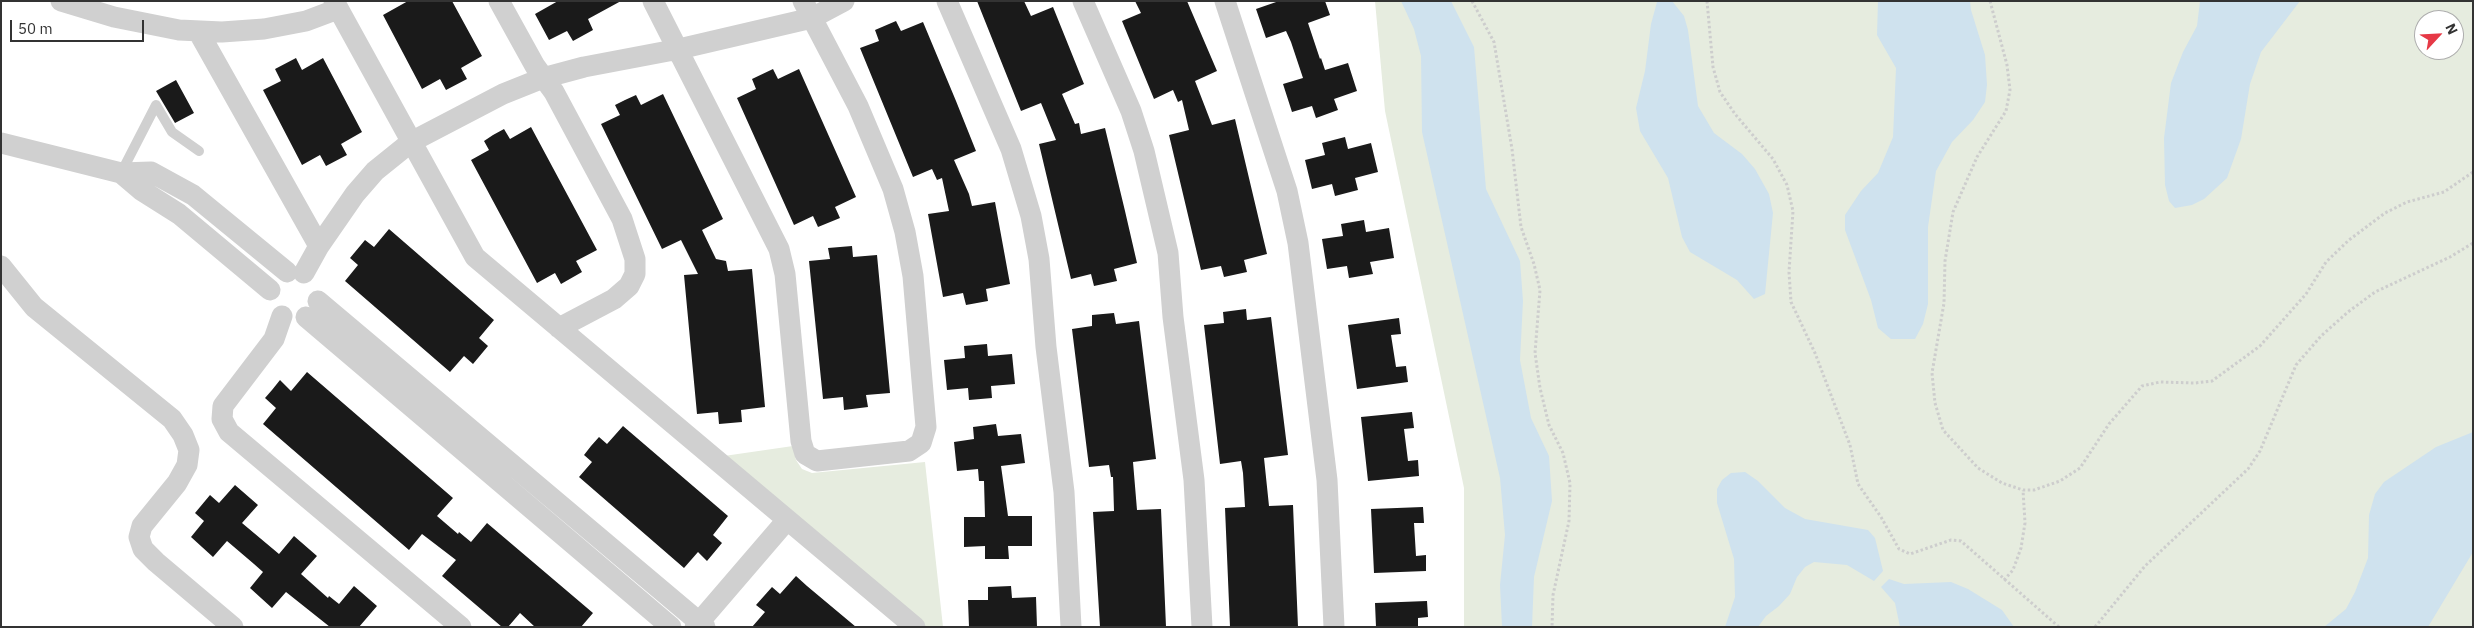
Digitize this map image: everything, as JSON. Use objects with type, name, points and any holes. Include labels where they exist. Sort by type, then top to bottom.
[{"type":"street","points":[[61,1],[118,9],[179,30],[198,31],[264,29],[306,21],[336,5],[475,257],[915,627]]},
{"type":"street","points":[[498,1],[543,78],[554,92],[622,219],[635,259],[635,274],[629,286],[614,299],[559,328]]},
{"type":"street","points":[[653,1],[779,249],[785,274],[801,440],[805,454],[817,461],[909,452],[921,443],[926,427],[913,276],[905,232],[893,189],[858,106],[808,10]]},
{"type":"street","points":[[1,143],[122,173],[151,172],[192,195],[295,272],[313,280],[318,290],[312,310],[294,320],[282,316],[274,310],[270,300],[270,290],[276,279],[295,272],[318,246],[354,194],[375,171],[411,142],[503,94],[543,78],[584,67],[679,50],[808,10],[844,1]]},
{"type":"street","points":[[947,1],[1011,149],[1031,216],[1039,259],[1046,347],[1064,492],[1071,627]]},
{"type":"street","points":[[1083,1],[1132,110],[1144,151],[1168,253],[1173,318],[1194,480],[1202,627]]},
{"type":"street","points":[[1226,1],[1287,191],[1298,243],[1327,480],[1334,627]]},
{"type":"street","points":[[198,31],[318,246]]},
{"type":"street","points":[[122,173],[142,190],[179,214],[270,290]]},
{"type":"street","points":[[1,266],[34,307],[172,419],[183,435],[189,450],[187,465],[177,483],[142,526],[139,537],[143,549],[150,556],[233,627]]},
{"type":"street","points":[[312,310],[700,625],[786,520]]},
{"type":"street","points":[[312,310],[671,627]]},
{"type":"street","points":[[282,316],[274,339],[230,393],[223,406],[222,419],[229,432],[461,627]]},
{"type":"lane","points":[[122,173],[156,105],[172,132],[199,151]]},
{"type":"path","points":[[1472,1],[1494,42],[1512,148],[1521,226],[1534,264],[1540,290],[1535,353],[1540,388],[1549,425],[1563,453],[1570,483],[1569,521],[1553,595],[1552,627]]},
{"type":"path","points":[[1707,1],[1713,67],[1720,92],[1735,114],[1773,159],[1787,185],[1793,211],[1789,272],[1791,302],[1815,353],[1850,445],[1858,484],[1881,517],[1899,549],[1910,554],[1950,540],[1961,542],[2059,627]]},
{"type":"path","points":[[1990,1],[2007,65],[2010,90],[2006,111],[1977,157],[1953,212],[1945,261],[1944,304],[1932,373],[1935,403],[1943,430],[1978,468],[2002,484],[2023,490],[2034,490],[2060,481],[2080,468],[2109,424],[2142,386],[2160,382],[2195,383],[2212,381],[2260,346],[2306,294],[2326,262],[2349,240],[2385,213],[2407,202],[2444,192],[2473,172]]},
{"type":"path","points":[[2095,627],[2144,566],[2248,469],[2260,451],[2296,365],[2321,336],[2348,312],[2375,292],[2450,257],[2473,243]]},
{"type":"path","points":[[2004,580],[2013,570],[2021,548],[2025,523],[2023,490]]},
{"type":"shaded area","points":[[1375,1],[2473,1],[2473,627],[1464,627],[1464,488],[1385,111]]},
{"type":"shaded area","points":[[793,446],[796,460],[802,469],[812,473],[925,462],[943,627],[926,627],[724,456]]},
{"type":"water","points":[[1401,1],[1451,1],[1474,47],[1486,189],[1520,261],[1523,301],[1520,360],[1531,418],[1549,456],[1552,501],[1534,577],[1532,627],[1502,627],[1500,585],[1505,535],[1500,478],[1422,132],[1421,56],[1414,29]]},
{"type":"water","points":[[1672,1],[1684,16],[1688,30],[1698,106],[1714,133],[1742,154],[1755,169],[1769,194],[1773,213],[1765,294],[1754,299],[1737,280],[1690,252],[1682,237],[1668,178],[1640,131],[1636,108],[1645,71],[1651,24],[1657,2]]},
{"type":"water","points":[[1878,1],[1970,1],[1985,55],[1987,85],[1985,102],[1973,120],[1952,142],[1936,171],[1928,227],[1928,304],[1923,324],[1915,339],[1891,339],[1878,328],[1871,300],[1845,230],[1845,215],[1861,191],[1878,173],[1893,137],[1896,68],[1877,35]]},
{"type":"water","points":[[2200,1],[2300,1],[2261,52],[2250,84],[2241,139],[2227,178],[2204,199],[2192,205],[2175,208],[2169,201],[2165,185],[2164,138],[2171,83],[2183,52],[2197,26]]},
{"type":"water","points":[[2473,432],[2473,552],[2428,627],[2324,627],[2346,609],[2355,592],[2368,558],[2369,515],[2375,494],[2384,482],[2436,447]]},
{"type":"water","points":[[1745,472],[1758,481],[1785,508],[1805,519],[1868,530],[1875,538],[1883,571],[1874,581],[1847,565],[1814,562],[1805,567],[1797,577],[1790,594],[1766,616],[1758,627],[1725,627],[1735,597],[1734,559],[1717,503],[1717,489],[1722,480],[1731,473]]},
{"type":"water","points":[[1889,579],[1904,584],[1951,582],[1968,589],[2002,610],[2014,627],[1900,627],[1895,603],[1881,587]]},
{"type":"building","points":[[408,1],[452,1],[482,56],[461,68],[467,79],[446,90],[440,79],[422,89],[383,15]]},
{"type":"building","points":[[558,1],[621,1],[588,19],[593,30],[573,41],[567,31],[549,40],[535,14]]},
{"type":"building","points":[[977,1],[1024,1],[1031,16],[1053,7],[1084,84],[1062,94],[1075,124],[1079,123],[1081,134],[1105,128],[1125,211],[1137,263],[1114,269],[1117,281],[1094,286],[1091,274],[1071,279],[1039,144],[1056,140],[1041,103],[1021,111]]},
{"type":"building","points":[[1135,1],[1187,1],[1217,71],[1195,81],[1212,125],[1235,119],[1267,254],[1244,260],[1247,272],[1224,277],[1221,266],[1201,270],[1169,135],[1189,130],[1182,100],[1178,102],[1173,90],[1154,99],[1122,21],[1141,13]]},
{"type":"building","points":[[1279,1],[1325,1],[1330,15],[1308,23],[1320,59],[1325,70],[1348,63],[1357,91],[1334,99],[1338,110],[1316,118],[1312,106],[1292,112],[1283,84],[1303,78],[1291,42],[1286,31],[1266,38],[1256,9]]},
{"type":"building","points":[[896,21],[901,31],[923,22],[976,151],[954,160],[969,194],[972,206],[995,202],[1010,284],[986,289],[988,301],[966,305],[963,293],[943,297],[928,214],[949,211],[942,178],[937,180],[932,169],[913,177],[860,48],[879,41],[875,30]]},
{"type":"building","points":[[296,58],[302,70],[323,58],[362,132],[341,144],[347,155],[326,166],[320,155],[302,165],[263,90],[281,81],[275,69]]},
{"type":"building","points":[[773,69],[778,79],[799,69],[856,197],[835,207],[840,218],[818,227],[813,216],[794,225],[737,98],[756,89],[752,79]]},
{"type":"building","points":[[176,80],[194,113],[175,123],[156,91]]},
{"type":"building","points":[[663,94],[723,219],[702,230],[716,259],[726,261],[728,271],[752,269],[765,407],[741,410],[742,422],[719,424],[718,412],[697,414],[684,275],[698,274],[681,240],[662,249],[601,124],[620,115],[615,105],[625,100],[636,95],[641,105]]},
{"type":"building","points":[[531,127],[597,250],[576,261],[582,272],[561,284],[555,273],[537,283],[471,160],[489,150],[484,141],[493,135],[504,129],[510,139]]},
{"type":"building","points":[[1345,137],[1348,149],[1371,143],[1378,172],[1355,178],[1358,190],[1335,196],[1332,184],[1312,189],[1305,160],[1325,155],[1322,143]]},
{"type":"building","points":[[1364,220],[1366,232],[1389,228],[1394,258],[1370,262],[1373,274],[1349,278],[1347,266],[1327,269],[1322,239],[1343,236],[1341,224]]},
{"type":"building","points":[[389,229],[494,320],[479,338],[488,346],[473,364],[464,356],[450,372],[345,281],[358,265],[350,258],[365,240],[374,247]]},
{"type":"building","points":[[852,246],[853,257],[877,255],[890,393],[866,395],[868,407],[844,410],[843,397],[823,399],[809,261],[830,259],[828,248]]},
{"type":"building","points":[[1246,309],[1247,320],[1271,317],[1288,455],[1264,458],[1269,506],[1293,505],[1298,627],[1230,627],[1225,508],[1245,507],[1243,473],[1241,461],[1220,464],[1204,325],[1224,323],[1223,312]]},
{"type":"building","points":[[1114,313],[1116,324],[1139,321],[1156,459],[1133,462],[1137,510],[1161,509],[1166,627],[1100,627],[1093,512],[1114,511],[1113,477],[1111,477],[1109,465],[1089,467],[1072,329],[1092,326],[1092,315]]},
{"type":"building","points":[[1399,318],[1401,334],[1391,335],[1396,367],[1406,366],[1408,382],[1357,389],[1348,325]]},
{"type":"building","points":[[987,344],[988,356],[1012,354],[1015,384],[991,386],[992,398],[969,400],[968,388],[947,390],[944,360],[965,358],[964,346]]},
{"type":"building","points":[[307,372],[453,498],[437,516],[458,534],[459,532],[471,542],[487,523],[593,613],[581,627],[535,627],[520,613],[508,627],[502,627],[442,576],[456,560],[422,534],[409,550],[263,424],[276,408],[265,398],[280,380],[291,391]]},
{"type":"building","points":[[1412,412],[1414,428],[1404,429],[1408,461],[1418,460],[1419,476],[1368,481],[1361,417]]},
{"type":"building","points":[[996,424],[998,436],[1021,434],[1025,463],[1001,466],[1008,516],[1032,516],[1032,546],[1008,546],[1009,559],[985,559],[985,546],[964,547],[964,517],[985,517],[984,481],[979,481],[978,469],[957,471],[954,442],[974,439],[973,427]]},
{"type":"building","points":[[623,426],[728,516],[713,535],[722,543],[707,561],[698,552],[684,568],[579,477],[592,462],[584,455],[591,446],[599,437],[607,444]]},
{"type":"building","points":[[235,485],[258,505],[242,523],[279,554],[294,536],[317,556],[301,574],[328,598],[329,596],[339,604],[354,586],[377,606],[359,627],[330,627],[286,592],[272,608],[250,588],[263,572],[254,564],[227,541],[213,557],[191,537],[204,521],[195,513],[210,495],[219,503]]},
{"type":"building","points":[[1423,507],[1424,523],[1414,523],[1416,556],[1426,555],[1426,571],[1374,573],[1371,509]]},
{"type":"building","points":[[796,576],[856,627],[752,627],[765,612],[756,605],[772,587],[780,594]]},
{"type":"building","points":[[1011,586],[1012,598],[1036,597],[1037,627],[969,627],[968,600],[988,600],[988,587]]},
{"type":"building","points":[[1427,601],[1428,617],[1418,618],[1418,627],[1376,627],[1375,603]]}]
